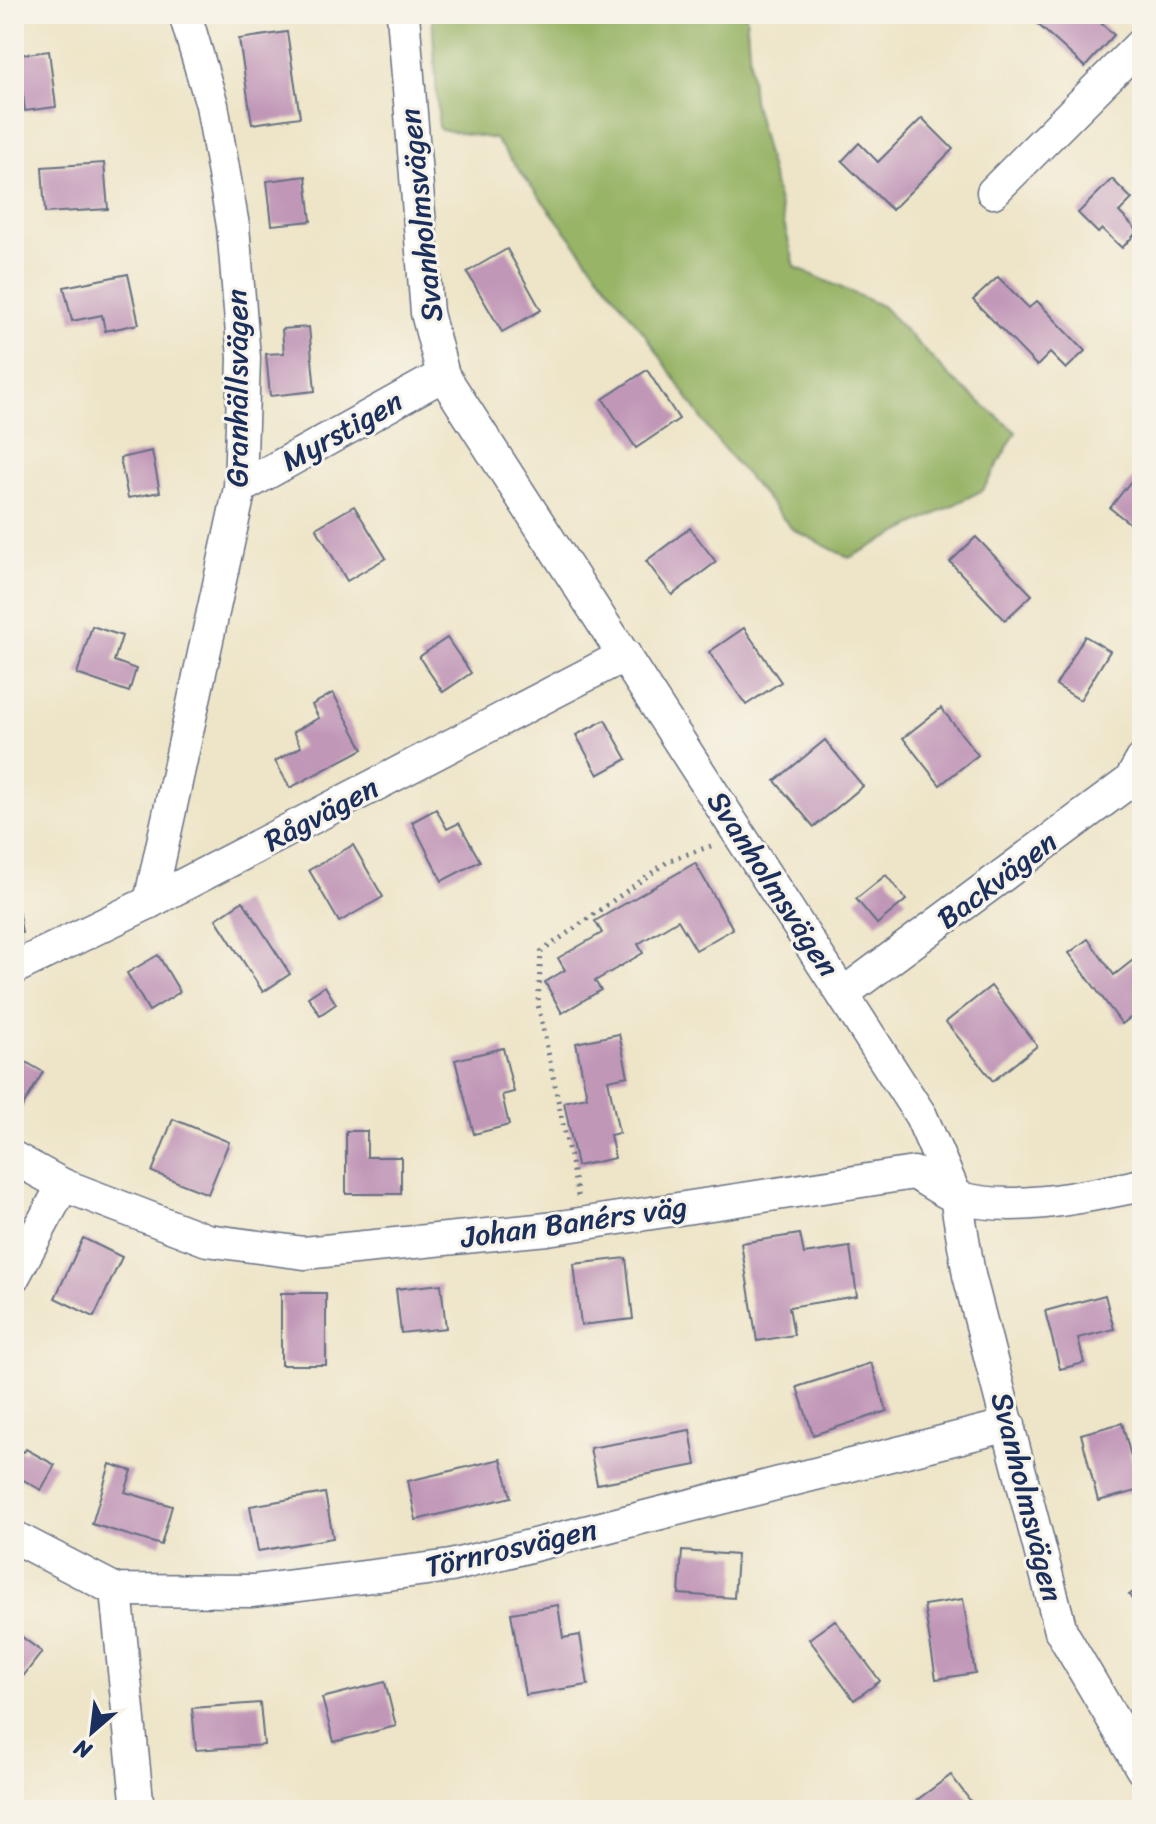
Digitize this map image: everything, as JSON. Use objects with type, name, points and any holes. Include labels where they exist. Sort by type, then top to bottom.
[{"type":"street","name":"Granhällsvägen","points":[[150,902],[240,488],[244,358],[233,226],[212,105],[185,14]]},
{"type":"street","name":"Svanholmsvägen","points":[[403,14],[427,313],[443,375],[921,1116],[956,1197],[969,1275],[1061,1631],[1142,1769]]},
{"type":"street","points":[[993,192],[1142,43]]},
{"type":"street","name":"Myrstigen","points":[[240,488],[443,375]]},
{"type":"street","name":"Rågvägen","points":[[14,968],[150,902],[625,655]]},
{"type":"street","name":"Backvägen","points":[[844,993],[1130,781],[1142,760]]},
{"type":"street","name":"Johan Banérs väg","points":[[14,1158],[63,1185],[207,1240],[304,1253],[584,1224],[914,1173],[956,1197],[987,1202],[1050,1203],[1142,1185]]},
{"type":"street","points":[[14,1276],[63,1185]]},
{"type":"street","name":"Törnrosvägen","points":[[14,1537],[116,1590],[253,1591],[451,1566],[1009,1425]]},
{"type":"street","points":[[116,1590],[138,1810]]},
{"type":"path","points":[[584,1224],[538,1004],[541,952],[670,860],[742,836]]},
{"type":"green space","points":[[432,14],[746,14],[753,100],[795,267],[882,306],[949,376],[1016,432],[983,490],[849,558],[792,529],[714,437],[647,337],[495,139],[439,129]]},
{"type":"building","points":[[1036,14],[1091,14],[1114,35],[1085,67],[1032,19]]},
{"type":"building","points":[[287,32],[300,117],[252,124],[239,39]]},
{"type":"building","points":[[49,51],[56,107],[25,111],[18,55]]},
{"type":"building","points":[[922,118],[953,149],[892,210],[842,161],[859,143],[878,162]]},
{"type":"building","points":[[104,163],[108,209],[45,213],[42,167]]},
{"type":"building","points":[[306,176],[311,221],[272,225],[267,181]]},
{"type":"building","points":[[1112,179],[1132,199],[1119,212],[1138,231],[1122,248],[1102,229],[1098,233],[1078,213]]},
{"type":"building","points":[[507,249],[541,310],[502,332],[467,272]]},
{"type":"building","points":[[128,274],[139,324],[105,331],[102,315],[72,321],[64,287]]},
{"type":"building","points":[[998,277],[1029,308],[1037,301],[1085,351],[1066,369],[1050,353],[1037,366],[973,300]]},
{"type":"building","points":[[309,327],[315,391],[270,396],[266,354],[284,353],[282,329]]},
{"type":"building","points":[[647,370],[679,419],[636,448],[603,399]]},
{"type":"building","points":[[152,451],[160,492],[128,498],[120,458]]},
{"type":"building","points":[[1142,467],[1142,533],[1110,508]]},
{"type":"building","points":[[354,506],[386,558],[347,581],[316,528]]},
{"type":"building","points":[[690,528],[716,562],[672,595],[646,561]]},
{"type":"building","points":[[976,537],[1032,595],[1005,620],[950,562]]},
{"type":"building","points":[[92,626],[122,636],[114,661],[136,669],[129,692],[77,674]]},
{"type":"building","points":[[744,628],[781,682],[746,705],[709,652]]},
{"type":"building","points":[[1085,636],[1110,651],[1080,700],[1056,685]]},
{"type":"building","points":[[447,638],[471,673],[443,692],[419,657]]},
{"type":"building","points":[[333,693],[363,749],[290,788],[275,761],[301,747],[293,732],[319,718],[312,705]]},
{"type":"building","points":[[941,708],[978,755],[940,785],[903,738]]},
{"type":"building","points":[[605,720],[627,759],[598,775],[576,735]]},
{"type":"building","points":[[825,740],[863,786],[814,827],[775,781]]},
{"type":"building","points":[[436,809],[447,829],[459,823],[480,861],[442,881],[412,822]]},
{"type":"building","points":[[353,845],[383,897],[339,922],[309,870]]},
{"type":"building","points":[[695,863],[733,929],[696,950],[678,920],[638,944],[643,953],[595,981],[601,990],[562,1013],[545,982],[565,970],[558,958],[602,933],[595,921]]},
{"type":"building","points":[[886,875],[906,900],[877,924],[856,899]]},
{"type":"building","points":[[243,901],[290,974],[263,992],[216,919]]},
{"type":"building","points":[[18,909],[22,933],[14,934],[14,910]]},
{"type":"building","points":[[1088,939],[1114,975],[1142,953],[1142,1009],[1122,1024],[1069,953]]},
{"type":"building","points":[[158,955],[180,992],[149,1011],[127,973]]},
{"type":"building","points":[[325,986],[336,1004],[320,1015],[308,997]]},
{"type":"building","points":[[991,986],[1037,1046],[993,1081],[946,1022]]},
{"type":"building","points":[[619,1034],[628,1076],[608,1080],[619,1133],[610,1135],[615,1158],[577,1166],[564,1102],[587,1097],[576,1043]]},
{"type":"building","points":[[503,1048],[514,1092],[502,1095],[509,1125],[474,1134],[455,1060]]},
{"type":"building","points":[[14,1055],[43,1072],[20,1111],[14,1108]]},
{"type":"building","points":[[173,1119],[229,1142],[208,1194],[152,1172]]},
{"type":"building","points":[[346,1131],[367,1131],[367,1157],[401,1157],[401,1194],[346,1194]]},
{"type":"building","points":[[800,1234],[804,1254],[850,1247],[857,1296],[789,1307],[794,1335],[757,1341],[741,1243]]},
{"type":"building","points":[[83,1238],[122,1257],[94,1317],[55,1298]]},
{"type":"building","points":[[626,1258],[633,1319],[581,1325],[574,1264]]},
{"type":"building","points":[[441,1284],[446,1328],[401,1333],[396,1289]]},
{"type":"building","points":[[281,1293],[326,1293],[326,1365],[281,1365]]},
{"type":"building","points":[[1105,1295],[1114,1329],[1078,1338],[1084,1363],[1060,1369],[1045,1311]]},
{"type":"building","points":[[871,1363],[887,1411],[813,1435],[797,1387]]},
{"type":"building","points":[[1122,1423],[1140,1490],[1098,1501],[1081,1434]]},
{"type":"building","points":[[690,1430],[696,1465],[597,1484],[590,1448]]},
{"type":"building","points":[[14,1447],[24,1452],[26,1449],[55,1465],[41,1490],[20,1478],[14,1489]]},
{"type":"building","points":[[501,1459],[511,1497],[416,1520],[408,1481]]},
{"type":"building","points":[[110,1464],[132,1471],[125,1492],[172,1506],[161,1545],[92,1524]]},
{"type":"building","points":[[325,1493],[333,1538],[258,1551],[250,1506]]},
{"type":"building","points":[[682,1551],[737,1555],[734,1598],[679,1594]]},
{"type":"building","points":[[1142,1586],[1142,1613],[1129,1595]]},
{"type":"building","points":[[963,1599],[975,1673],[936,1679],[924,1605]]},
{"type":"building","points":[[558,1605],[563,1638],[580,1635],[588,1685],[525,1695],[511,1613]]},
{"type":"building","points":[[835,1620],[880,1681],[854,1700],[809,1639]]},
{"type":"building","points":[[14,1631],[42,1652],[14,1688]]},
{"type":"building","points":[[385,1682],[396,1726],[334,1742],[322,1698]]},
{"type":"building","points":[[260,1703],[264,1745],[196,1750],[192,1708]]},
{"type":"building","points":[[951,1775],[977,1810],[925,1810],[917,1800]]}]
